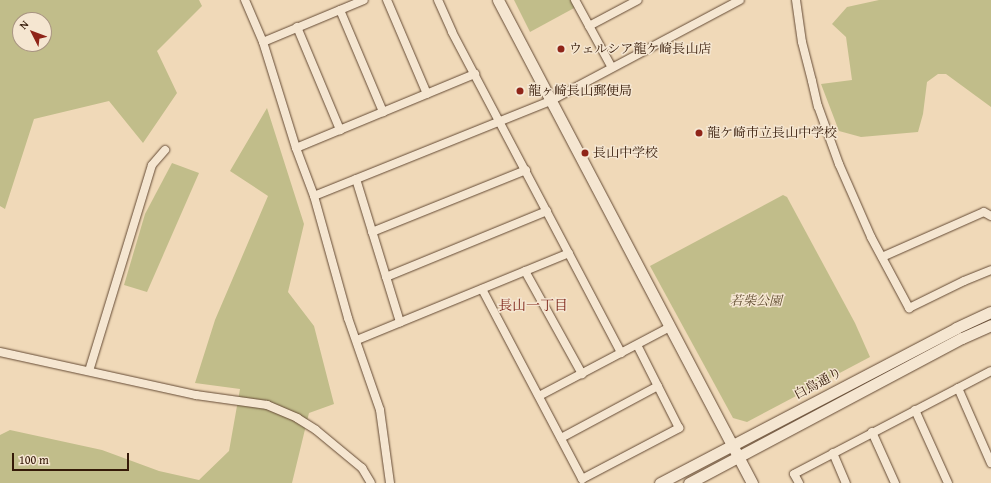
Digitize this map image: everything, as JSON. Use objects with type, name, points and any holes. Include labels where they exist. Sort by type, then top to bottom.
[{"type":"main road","points":[[498,0],[752,483]]},
{"type":"main road","name":"白鳥通り","points":[[660,483],[956,328],[991,312]]},
{"type":"main road","name":"白鳥通り","points":[[689,483],[962,338],[991,325]]},
{"type":"street","points":[[245,0],[263,42],[296,148],[314,196],[348,318],[380,410],[390,483]]},
{"type":"street","points":[[263,42],[364,0]]},
{"type":"street","points":[[387,0],[427,94]]},
{"type":"street","points":[[438,0],[474,74],[501,121],[622,353]]},
{"type":"street","points":[[575,0],[612,68]]},
{"type":"street","points":[[590,26],[638,0]]},
{"type":"street","points":[[314,196],[550,101],[740,0]]},
{"type":"street","points":[[796,0],[802,42],[818,106],[839,164],[871,236],[909,308],[964,281],[991,270]]},
{"type":"street","points":[[340,10],[383,112]]},
{"type":"street","points":[[297,28],[340,130]]},
{"type":"street","points":[[296,148],[474,74]]},
{"type":"street","points":[[89,371],[152,164],[165,150]]},
{"type":"street","points":[[372,232],[526,170]]},
{"type":"street","points":[[356,179],[400,322]]},
{"type":"street","points":[[386,277],[547,211]]},
{"type":"street","points":[[882,256],[984,212],[991,216]]},
{"type":"street","points":[[356,340],[569,253]]},
{"type":"street","points":[[525,271],[582,374]]},
{"type":"street","points":[[482,289],[582,479],[679,428],[637,345]]},
{"type":"street","points":[[539,396],[670,327]]},
{"type":"street","points":[[0,352],[196,395],[267,405],[282,410],[316,430],[335,444],[362,468],[371,483]]},
{"type":"street","points":[[799,483],[794,474],[991,370]]},
{"type":"street","points":[[561,438],[658,386]]},
{"type":"street","points":[[958,388],[991,463]]},
{"type":"street","points":[[915,410],[948,483]]},
{"type":"street","points":[[872,432],[895,483]]},
{"type":"street","points":[[833,453],[846,483]]},
{"type":"green space","points":[[0,0],[199,0],[202,6],[157,51],[177,93],[143,143],[109,101],[34,119],[5,209],[0,206]]},
{"type":"green space","points":[[514,0],[572,0],[576,7],[530,32]]},
{"type":"green space","points":[[879,0],[991,0],[991,107],[946,74],[938,74],[927,82],[923,114],[918,132],[861,137],[839,131],[821,84],[852,80],[846,37],[832,24],[847,7]]},
{"type":"green space","points":[[267,108],[304,224],[288,292],[314,326],[334,404],[309,413],[292,483],[0,483],[0,435],[10,430],[102,450],[159,471],[199,480],[229,451],[240,389],[195,383],[215,320],[268,196],[230,171]]},
{"type":"green space","points":[[172,163],[199,173],[147,292],[124,285],[145,214]]},
{"type":"green space","name":"若柴公園","points":[[783,195],[787,197],[855,323],[870,357],[747,422],[733,418],[650,266]]},
{"type":"place","name":"ウェルシア龍ケ崎長山店","points":[[561,49]]},
{"type":"place","name":"龍ヶ崎長山郵便局","points":[[520,91]]},
{"type":"place","name":"龍ケ崎市立長山中学校","points":[[699,133]]},
{"type":"place","name":"長山中学校","points":[[585,153]]},
{"type":"district","name":"長山一丁目","points":[[533,305]]}]
